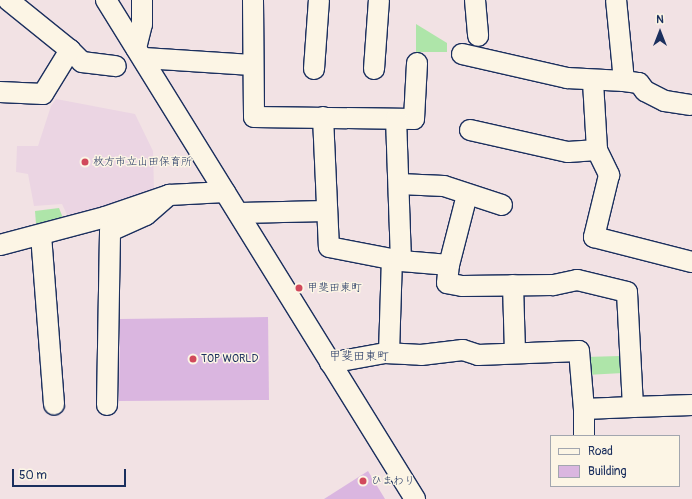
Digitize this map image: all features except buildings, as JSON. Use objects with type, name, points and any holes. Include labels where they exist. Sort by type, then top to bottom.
[{"type":"street","points":[[0,7],[4,0]]},
{"type":"street","points":[[8,0],[70,50],[82,62],[116,66]]},
{"type":"street","points":[[106,0],[225,192],[240,213],[330,363],[415,499]]},
{"type":"street","points":[[140,53],[142,0]]},
{"type":"street","points":[[253,0],[252,65],[254,117],[414,119],[417,63]]},
{"type":"street","points":[[314,69],[319,0]]},
{"type":"street","points":[[374,69],[379,0]]},
{"type":"street","points":[[475,0],[478,36]]},
{"type":"street","points":[[616,0],[624,81]]},
{"type":"street","points":[[0,92],[43,94],[70,50]]},
{"type":"street","points":[[140,53],[252,65]]},
{"type":"street","points":[[462,54],[593,82],[624,81],[638,83],[645,91],[665,101],[690,105]]},
{"type":"street","points":[[593,82],[597,150],[609,175],[594,237],[692,262]]},
{"type":"street","points":[[323,117],[326,211],[329,247],[396,260],[449,265]]},
{"type":"street","points":[[389,353],[396,260],[399,184],[396,119]]},
{"type":"street","points":[[470,130],[531,137],[568,152],[597,150]]},
{"type":"street","points":[[399,184],[444,186],[467,195],[502,205]]},
{"type":"street","points":[[0,245],[105,217],[169,194],[225,192]]},
{"type":"street","points":[[107,405],[110,231],[146,216],[169,194]]},
{"type":"street","points":[[467,195],[449,265],[447,283],[553,285],[577,280],[627,292],[633,407]]},
{"type":"street","points":[[240,213],[326,211]]},
{"type":"street","points":[[41,235],[54,405]]},
{"type":"street","points":[[513,285],[515,353]]},
{"type":"street","points":[[330,363],[389,353],[421,355],[463,350],[478,355],[579,351],[584,409],[584,435]]},
{"type":"street","points":[[584,409],[692,405]]},
{"type":"shaded area","name":"枚方市立山田保育所","points":[[56,99],[135,114],[153,151],[154,191],[70,221],[62,204],[34,206],[28,174],[16,172],[17,146],[38,146],[51,106]]},
{"type":"green space","points":[[416,24],[447,43],[447,52],[416,52]]},
{"type":"green space","points":[[59,208],[63,218],[36,224],[35,211]]},
{"type":"green space","points":[[620,356],[623,373],[586,375],[585,357]]},
{"type":"place","name":"枚方市立山田保育所","points":[[85,162]]},
{"type":"place","name":"甲斐田東町","points":[[299,288]]},
{"type":"place","name":"TOP WORLD","points":[[193,359]]},
{"type":"place","name":"ひまわり","points":[[363,481]]},
{"type":"district","name":"甲斐田東町","points":[[359,357]]}]
